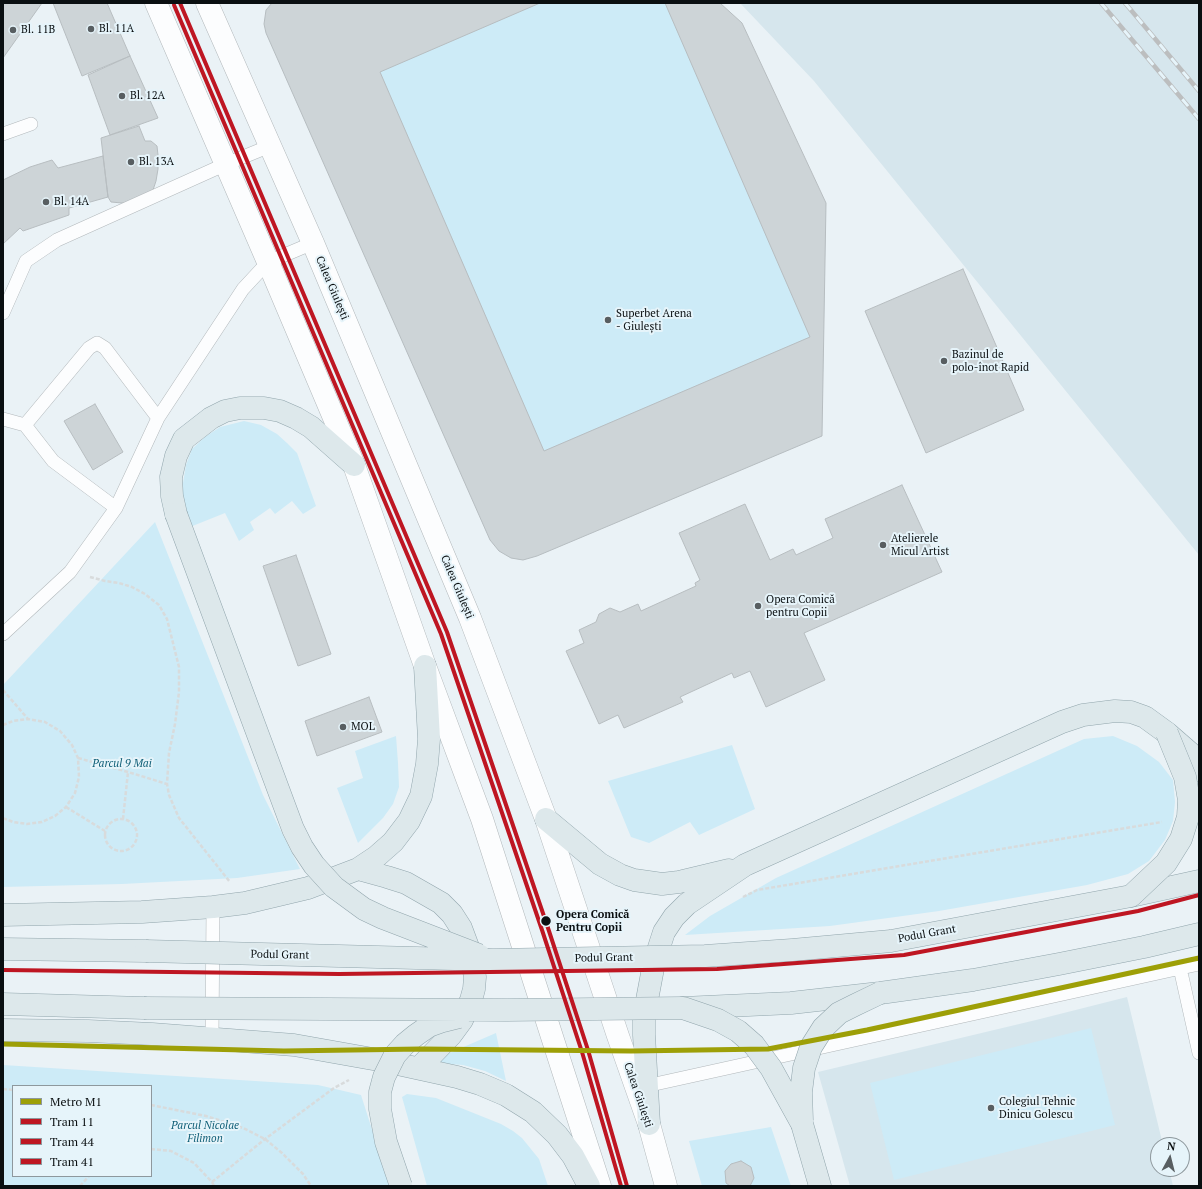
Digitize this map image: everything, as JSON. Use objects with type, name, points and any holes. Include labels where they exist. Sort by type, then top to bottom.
[{"type":"main road","points":[[156,3],[354,465],[425,666],[482,819],[600,1186]]},
{"type":"main road","name":"Calea Giulești","points":[[207,3],[313,242],[470,618],[546,819],[618,1036],[649,1124],[666,1186]]},
{"type":"main road","points":[[354,465],[311,427],[296,418],[280,411],[264,408],[240,408],[225,411],[211,418],[184,439],[176,456],[171,477],[172,496],[176,514],[293,829],[302,847],[314,865],[334,887],[364,909],[494,960]]},
{"type":"main road","points":[[3,915],[142,912],[245,903],[308,888],[358,869],[376,857],[394,842],[409,821],[421,796],[427,764],[429,739],[425,666]]},
{"type":"main road","points":[[649,1124],[644,1019],[654,963],[664,932],[674,917],[687,904],[746,865],[1048,729],[1083,715],[1115,711],[1131,712],[1146,717],[1190,753],[1199,770]]},
{"type":"main road","points":[[1132,896],[1166,863],[1181,839],[1188,817],[1189,800],[1184,777],[1167,733]]},
{"type":"main road","points":[[546,819],[600,864],[620,875],[647,883],[662,884],[679,882],[746,865]]},
{"type":"main road","points":[[358,869],[387,876],[406,883],[441,902],[452,914],[461,928],[471,954],[475,977],[474,989],[462,1020],[452,1035],[418,1068]]},
{"type":"main road","name":"Podul Grant","points":[[3,949],[146,951],[494,960],[705,956],[891,941],[1132,896],[1199,881]]},
{"type":"main road","points":[[3,1004],[144,1008],[507,1010],[682,1008],[791,1003],[880,993],[973,980],[1144,947],[1199,934]]},
{"type":"main road","points":[[802,1124],[804,1068],[810,1047],[823,1028],[839,1013],[880,993]]},
{"type":"main road","points":[[682,1008],[718,1020],[738,1031],[754,1045],[771,1068],[802,1124],[820,1186]]},
{"type":"main road","points":[[401,1186],[386,1142],[380,1109],[380,1092],[384,1077],[395,1055],[405,1044],[429,1026],[459,1017],[507,1010]]},
{"type":"main road","points":[[3,1030],[88,1031],[152,1034],[294,1045],[418,1068],[457,1077],[480,1084],[506,1095],[533,1112],[557,1135],[573,1156],[590,1186]]},
{"type":"lane","points":[[3,134],[31,124]]},
{"type":"lane","points":[[3,312],[26,261],[57,240],[226,164],[270,146]]},
{"type":"lane","points":[[3,634],[70,572],[116,508],[158,418],[243,289],[268,262],[313,242]]},
{"type":"lane","points":[[25,425],[89,348],[97,343],[105,348],[158,418]]},
{"type":"lane","points":[[3,419],[25,425],[53,461],[116,508]]},
{"type":"lane","points":[[212,1038],[213,907]]},
{"type":"lane","points":[[646,1086],[1199,964]]},
{"type":"lane","points":[[1180,968],[1199,1053]]},
{"type":"path","points":[[70,572],[132,587],[145,594],[159,605],[167,619],[179,667],[179,692],[175,724],[169,752],[169,795],[179,818],[245,903]]},
{"type":"path","points":[[3,690],[28,719]]},
{"type":"path","points":[[3,725],[13,721],[28,719],[45,722],[60,731],[72,745],[78,758],[79,777],[75,793],[66,807],[55,816],[42,822],[27,824],[13,822],[3,818]]},
{"type":"path","points":[[78,758],[168,784]]},
{"type":"path","points":[[123,819],[128,772]]},
{"type":"path","points":[[66,807],[105,831]]},
{"type":"path","points":[[123,819],[128,821],[135,828],[135,843],[128,850],[113,849],[106,841],[105,831],[114,821],[123,819]]},
{"type":"path","points":[[736,900],[758,890],[1168,821]]},
{"type":"path","points":[[212,1182],[265,1139],[334,1088],[353,1078]]},
{"type":"path","points":[[152,1105],[206,1116],[243,1128],[265,1139],[282,1153],[303,1174],[310,1186]]},
{"type":"path","points":[[152,1149],[171,1151],[194,1163],[214,1186]]},
{"type":"path","points":[[80,1186],[88,1177]]},
{"type":"shaded area","points":[[740,3],[1199,3],[1199,555],[814,81]]},
{"type":"shaded area","name":"Colegiul Tehnic Dinicu Golescu","points":[[1127,997],[1161,1137],[1150,1137],[1150,1177],[1171,1177],[1173,1186],[850,1186],[818,1072]]},
{"type":"green space","name":"Superbet Arena - Giulești","points":[[272,3],[720,3],[826,203],[822,436],[537,556],[523,560],[511,558],[499,551],[490,540],[266,33],[264,24],[266,10]]},
{"type":"green space","points":[[244,421],[261,425],[277,434],[297,453],[316,506],[303,514],[292,501],[275,514],[270,508],[250,522],[254,530],[239,541],[225,513],[190,527],[183,506],[182,489],[186,465],[192,449],[205,437],[220,427]]},
{"type":"green space","name":"Parcul 9 Mai","points":[[155,522],[263,795],[300,869],[237,878],[122,884],[3,887],[3,685]]},
{"type":"green space","points":[[396,736],[399,787],[393,804],[383,818],[358,843],[337,788],[363,778],[355,751]]},
{"type":"green space","points":[[1113,736],[1137,746],[1159,762],[1173,780],[1175,802],[1173,821],[1165,840],[1149,861],[1128,874],[1087,885],[939,911],[830,926],[685,935],[710,916],[776,878],[1084,739]]},
{"type":"green space","points":[[732,745],[755,809],[699,835],[690,822],[649,843],[631,837],[608,781]]},
{"type":"green space","points":[[1091,1028],[1115,1125],[894,1180],[870,1083]]},
{"type":"green space","points":[[496,1033],[506,1081],[485,1071],[463,1065],[436,1063],[438,1058]]},
{"type":"green space","name":"Parcul Nicolae Filimon","points":[[3,1065],[318,1085],[361,1095],[390,1186],[3,1186]]},
{"type":"green space","points":[[407,1094],[436,1098],[501,1124],[513,1131],[522,1138],[539,1159],[548,1186],[427,1186],[402,1097]]},
{"type":"green space","points":[[771,1127],[791,1186],[702,1186],[689,1141]]},
{"type":"building","name":"Bl. 11B","points":[[3,3],[42,3],[3,58]]},
{"type":"building","name":"Bl. 11A","points":[[53,3],[107,3],[130,56],[82,76]]},
{"type":"building","points":[[272,3],[540,3],[380,72],[544,451],[810,337],[665,3],[720,3],[742,23],[826,203],[822,436],[537,556],[523,560],[511,558],[499,551],[490,540],[266,33],[264,24],[266,10]]},
{"type":"building","name":"Bl. 12A","points":[[130,56],[158,118],[110,135],[88,75]]},
{"type":"building","name":"Bl. 13A","points":[[139,126],[145,141],[151,141],[157,146],[158,169],[153,190],[145,199],[122,203],[111,202],[108,197],[101,138]]},
{"type":"building","name":"Bl. 14A","points":[[103,156],[108,197],[69,208],[69,215],[23,231],[20,228],[3,244],[3,180],[30,167],[52,160],[58,168]]},
{"type":"building","name":"Bazinul de polo-înot Rapid","points":[[963,269],[1024,410],[926,453],[865,311]]},
{"type":"building","points":[[95,404],[123,452],[93,470],[64,421]]},
{"type":"building","name":"Opera Comică pentru Copii","points":[[902,485],[942,572],[804,633],[825,680],[766,707],[750,671],[734,678],[732,673],[680,697],[683,702],[624,728],[618,715],[599,724],[566,651],[584,643],[579,630],[596,622],[599,614],[610,608],[620,612],[638,604],[641,611],[696,586],[695,583],[700,580],[679,533],[745,504],[770,560],[793,549],[796,555],[833,538],[825,519]]},
{"type":"building","points":[[296,555],[331,654],[298,666],[263,566]]},
{"type":"building","name":"MOL","points":[[369,697],[382,732],[317,756],[305,721]]},
{"type":"building","points":[[741,1161],[751,1167],[754,1178],[750,1186],[730,1186],[726,1183],[725,1171],[731,1164]]},
{"type":"railway","points":[[1101,3],[1199,119]]},
{"type":"railway","points":[[1125,3],[1199,91]]},
{"type":"metro line","name":"M1","points":[[3,1044],[284,1051],[421,1049],[631,1051],[768,1049],[867,1030],[1199,958]]},
{"type":"tram line","name":"11","points":[[180,3],[447,632],[588,1050],[627,1186]]},
{"type":"tram line","name":"44","points":[[174,5],[441,634],[582,1052],[621,1186]]},
{"type":"tram line","name":"41","points":[[3,970],[339,974],[717,969],[904,955],[1138,911],[1199,895]]},
{"type":"place","name":"Bl. 11A","points":[[91,29]]},
{"type":"place","name":"Bl. 11B","points":[[13,30]]},
{"type":"place","name":"Bl. 12A","points":[[122,96]]},
{"type":"place","name":"Bl. 13A","points":[[131,162]]},
{"type":"place","name":"Bl. 14A","points":[[46,202]]},
{"type":"place","name":"Superbet Arena - Giulești","points":[[608,320]]},
{"type":"place","name":"Bazinul de polo-înot Rapid","points":[[944,361]]},
{"type":"place","name":"Atelierele Micul Artist","points":[[883,545]]},
{"type":"place","name":"Opera Comică pentru Copii","points":[[758,606]]},
{"type":"place","name":"MOL","points":[[343,727]]},
{"type":"place","name":"Opera Comică Pentru Copii","points":[[546,921]]},
{"type":"place","name":"Colegiul Tehnic Dinicu Golescu","points":[[991,1108]]}]
